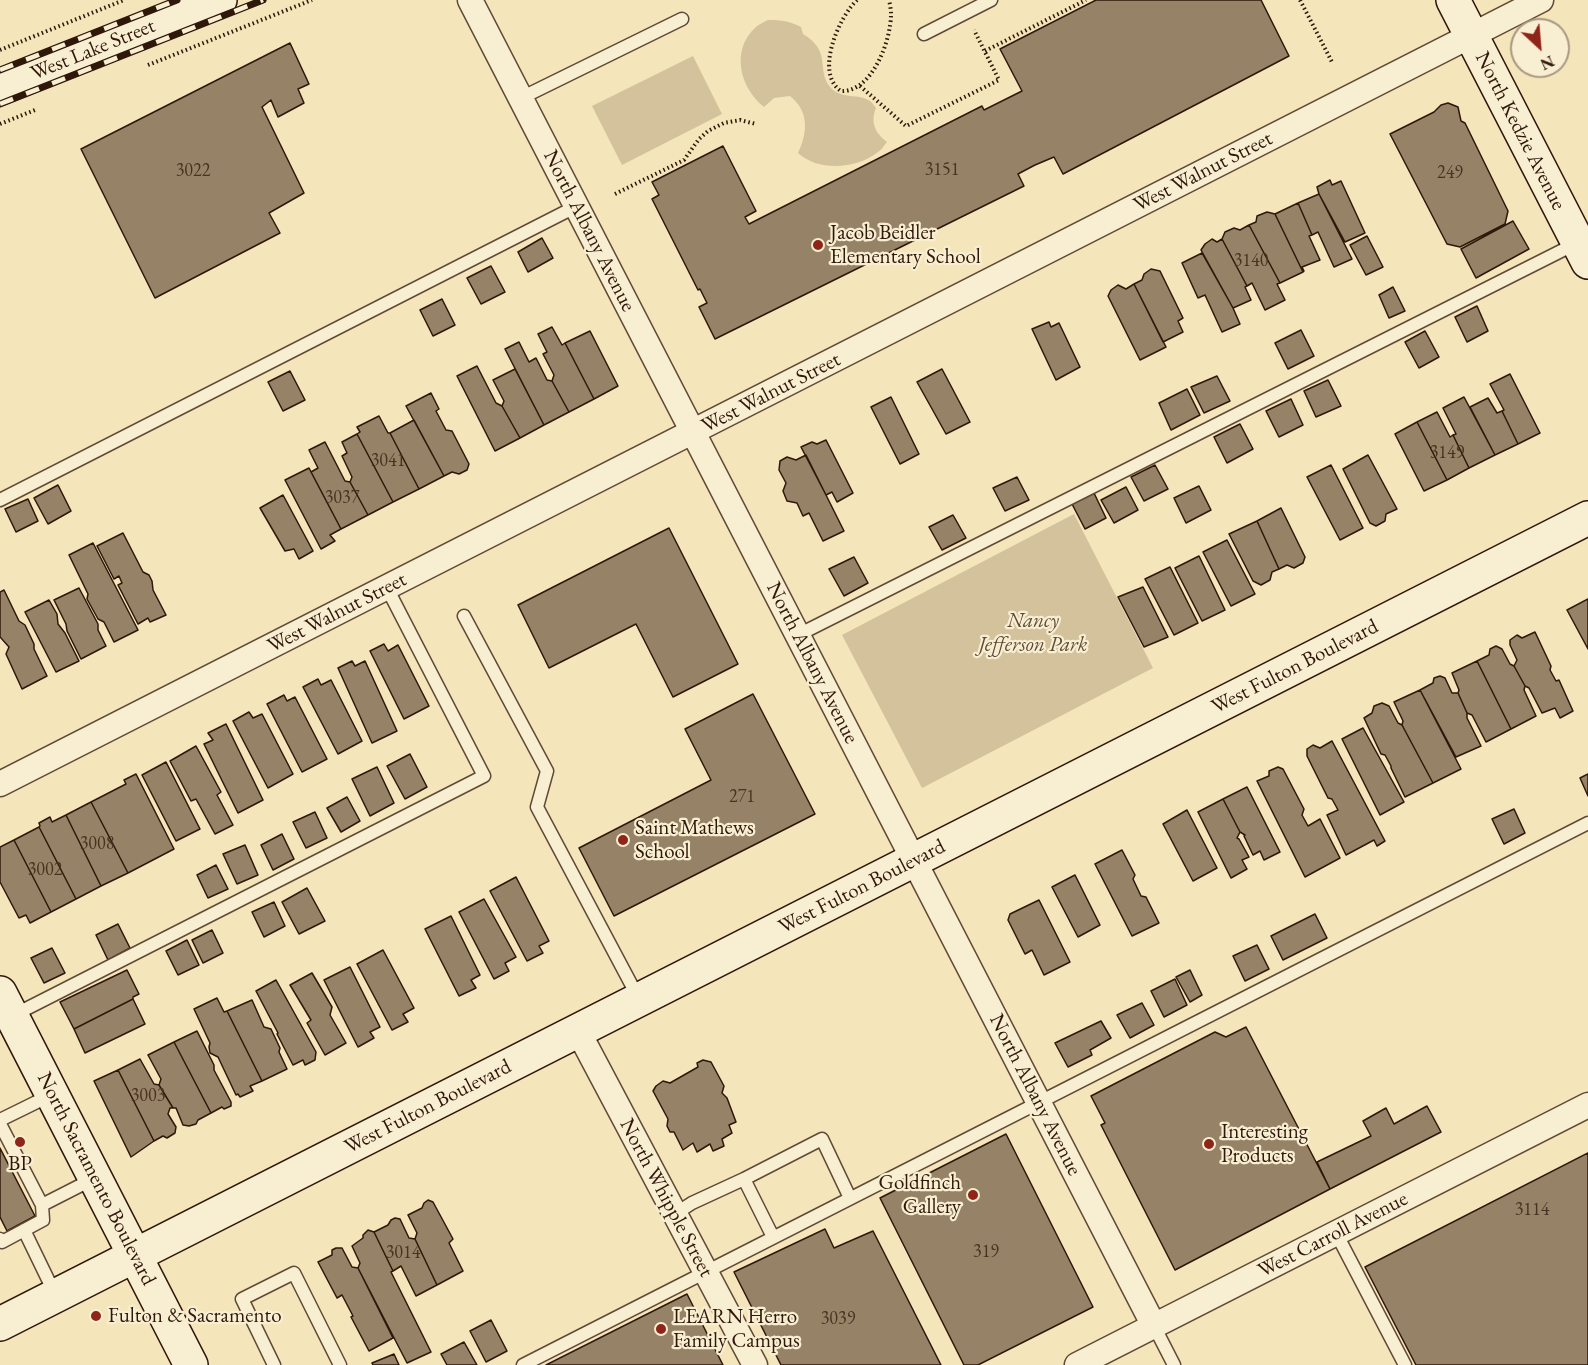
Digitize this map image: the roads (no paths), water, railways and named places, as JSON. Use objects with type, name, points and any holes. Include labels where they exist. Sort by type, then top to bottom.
[{"type":"street","name":"West Lake Street","points":[[0,88],[220,0]]},
{"type":"street","name":"North Albany Avenue","points":[[470,0],[1154,1326]]},
{"type":"street","name":"North Kedzie Avenue","points":[[1453,0],[1578,237]]},
{"type":"street","name":"West Walnut Street","points":[[0,784],[1541,0]]},
{"type":"street","name":"West Fulton Boulevard","points":[[0,1324],[1588,518]]},
{"type":"street","name":"North Sacramento Boulevard","points":[[4,1011],[52,1094],[191,1365]]},
{"type":"street","name":"North Whipple Street","points":[[578,1031],[755,1365]]},
{"type":"street","name":"West Carroll Avenue","points":[[1077,1365],[1588,1105]]},
{"type":"lane","points":[[924,34],[991,0]]},
{"type":"lane","points":[[521,98],[682,19]]},
{"type":"lane","points":[[0,500],[576,206]]},
{"type":"lane","points":[[798,636],[1578,237]]},
{"type":"lane","points":[[4,1011],[484,776],[387,588]]},
{"type":"lane","points":[[464,616],[548,771],[537,807],[639,1000]]},
{"type":"lane","points":[[523,1365],[1588,823]]},
{"type":"lane","points":[[0,1239],[2,1242],[43,1220],[42,1205],[25,1185],[11,1157],[0,1122],[52,1094]]},
{"type":"lane","points":[[675,1214],[692,1203],[822,1139],[850,1198]]},
{"type":"lane","points":[[42,1205],[95,1178]]},
{"type":"lane","points":[[744,1179],[774,1237]]},
{"type":"lane","points":[[24,1230],[56,1296]]},
{"type":"lane","points":[[1336,1233],[1405,1365]]},
{"type":"lane","points":[[274,1365],[242,1299],[294,1273],[340,1365]]},
{"type":"lane","points":[[1154,1326],[1174,1365]]},
{"type":"railway","points":[[0,70],[177,0]]},
{"type":"railway","points":[[0,104],[263,0]]},
{"type":"place","name":"Jacob Beidler Elementary School","points":[[818,245]]},
{"type":"place","name":"Saint Mathews School","points":[[623,840]]},
{"type":"place","name":"BP","points":[[20,1142]]},
{"type":"place","name":"Interesting Products","points":[[1209,1144]]},
{"type":"place","name":"Goldfinch Gallery","points":[[973,1195]]},
{"type":"place","name":"Fulton & Sacramento","points":[[96,1316]]},
{"type":"place","name":"LEARN Herro Family Campus","points":[[661,1329]]},
{"type":"park label","name":"Nancy Jefferson Park","points":[[1033,633]]}]
